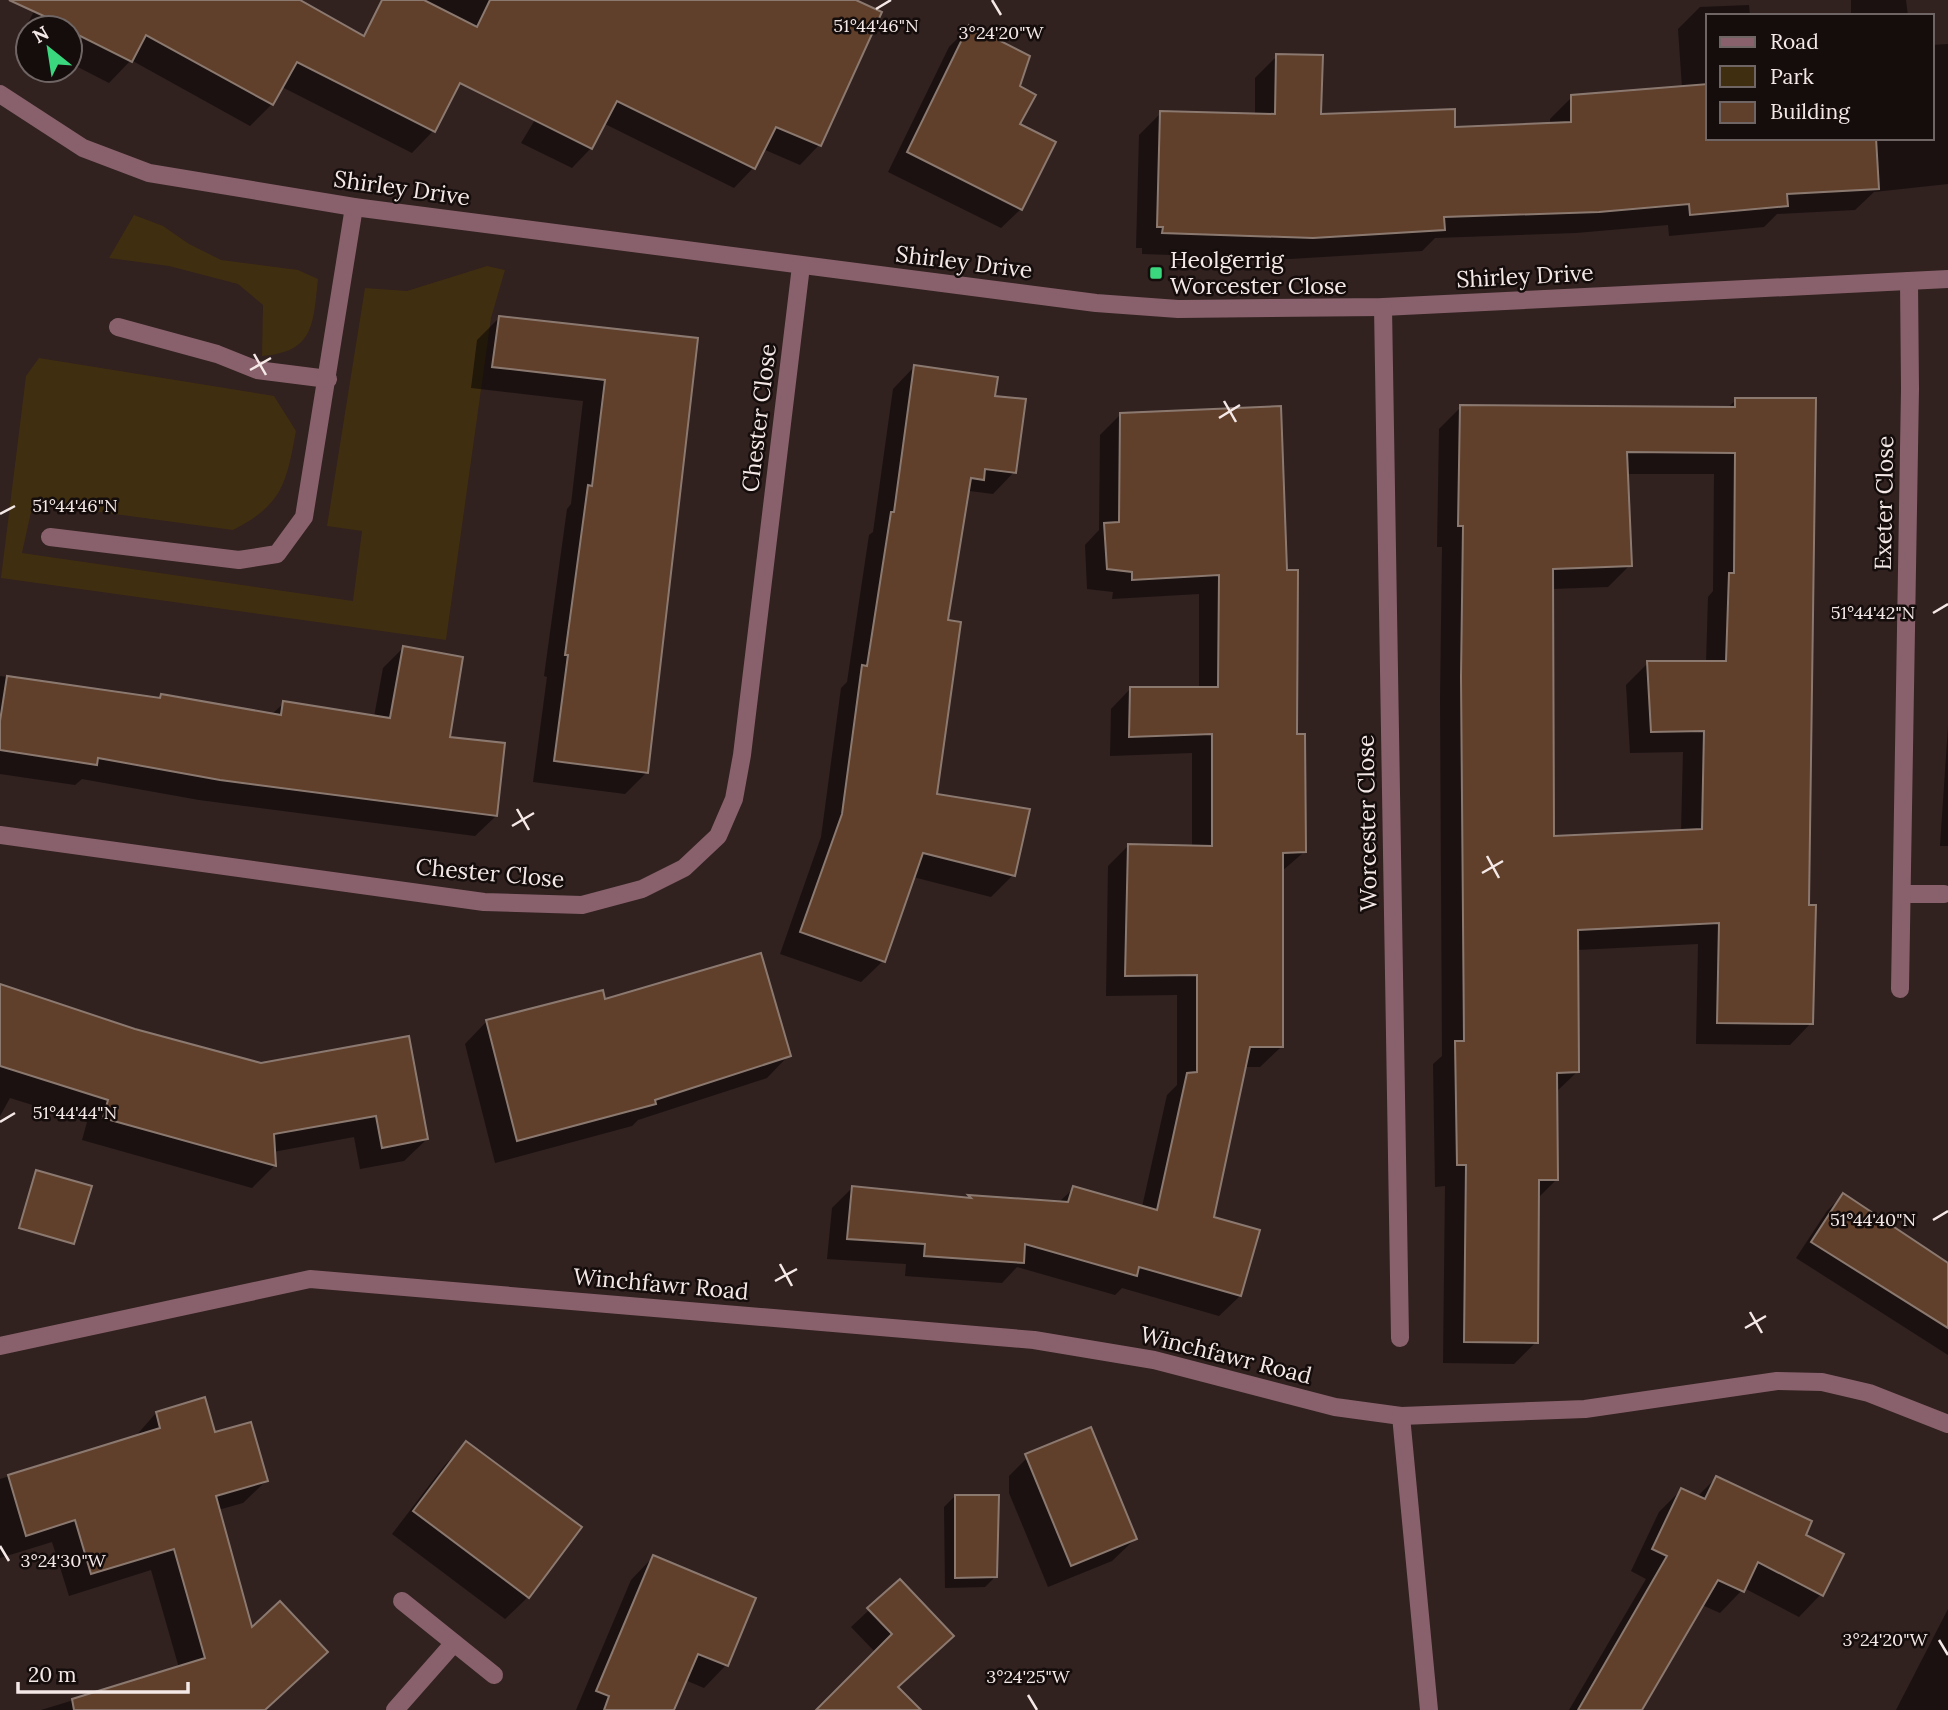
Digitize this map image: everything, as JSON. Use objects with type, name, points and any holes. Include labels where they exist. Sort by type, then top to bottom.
[{"type":"street","name":"Shirley Drive","points":[[0,94],[83,148],[149,173],[354,207],[1097,303],[1178,309],[1383,307],[1948,279]]},
{"type":"street","points":[[50,537],[239,560],[277,554],[304,517],[354,207]]},
{"type":"street","name":"Chester Close","points":[[0,835],[484,902],[582,905],[642,889],[684,868],[718,836],[734,799],[744,741],[802,266]]},
{"type":"street","name":"Exeter Close","points":[[1900,989],[1910,389],[1909,281]]},
{"type":"street","name":"Worcester Close","points":[[1383,307],[1400,1338]]},
{"type":"street","points":[[118,327],[217,354],[257,370],[328,379]]},
{"type":"street","points":[[1902,894],[1944,894]]},
{"type":"street","name":"Winchfawr Road","points":[[0,1346],[310,1279],[1034,1340],[1154,1360],[1335,1407],[1401,1416],[1585,1409],[1777,1381],[1822,1382],[1869,1393],[1948,1424]]},
{"type":"street","points":[[1401,1416],[1429,1710]]},
{"type":"street","points":[[402,1601],[494,1675]]},
{"type":"street","points":[[395,1710],[454,1643]]},
{"type":"green space","points":[[134,215],[163,226],[189,244],[221,260],[298,270],[318,279],[312,322],[302,341],[279,353],[262,356],[263,305],[238,284],[169,266],[109,258]]},
{"type":"green space","points":[[487,266],[505,270],[491,318],[446,640],[1,578],[26,376],[39,358],[274,396],[296,431],[289,465],[279,491],[263,511],[233,530],[33,503],[22,553],[353,601],[362,531],[327,526],[365,288],[407,291]]},
{"type":"building","points":[[9,0],[300,0],[364,36],[382,0],[424,0],[477,27],[490,0],[856,0],[882,12],[821,146],[776,127],[755,169],[617,101],[592,149],[460,83],[435,132],[297,62],[273,105],[146,35],[132,62],[84,38],[84,14],[40,14]]},
{"type":"building","points":[[969,25],[1030,56],[1020,86],[1036,95],[1020,124],[1056,142],[1022,210],[907,152]]},
{"type":"building","points":[[1276,54],[1323,55],[1321,114],[1455,109],[1455,127],[1571,122],[1571,95],[1706,84],[1706,140],[1876,140],[1879,189],[1787,194],[1788,206],[1690,215],[1689,204],[1599,212],[1444,217],[1445,230],[1313,238],[1162,233],[1163,227],[1157,227],[1160,111],[1275,114]]},
{"type":"building","points":[[499,316],[698,338],[648,773],[554,761],[568,655],[565,655],[588,485],[592,486],[605,380],[492,367]]},
{"type":"building","points":[[914,365],[998,377],[995,396],[1026,399],[1016,473],[985,469],[984,480],[971,478],[948,620],[961,622],[937,794],[1030,809],[1015,876],[923,853],[885,962],[800,932],[842,814],[862,665],[867,666],[891,512],[894,512]]},
{"type":"building","points":[[1735,398],[1816,398],[1809,905],[1816,905],[1813,1024],[1717,1023],[1719,923],[1578,930],[1579,1072],[1557,1073],[1558,1180],[1539,1180],[1538,1343],[1464,1342],[1466,1165],[1457,1165],[1455,1041],[1464,1041],[1461,677],[1463,526],[1458,526],[1460,405],[1735,407]],"holes":[[[1627,452],[1735,453],[1734,573],[1729,573],[1726,661],[1647,661],[1651,732],[1704,731],[1702,829],[1554,836],[1553,569],[1632,566]]]},
{"type":"building","points":[[1281,406],[1287,570],[1298,570],[1297,734],[1305,734],[1306,852],[1283,853],[1283,1047],[1250,1047],[1214,1217],[1260,1230],[1241,1296],[1139,1267],[1137,1276],[1025,1244],[1024,1263],[924,1256],[925,1244],[847,1239],[852,1186],[971,1198],[968,1195],[1068,1202],[1073,1186],[1157,1210],[1187,1073],[1197,1072],[1197,975],[1125,976],[1128,844],[1212,846],[1212,734],[1129,737],[1130,687],[1218,687],[1219,575],[1132,580],[1132,572],[1107,569],[1104,523],[1119,522],[1120,413]]},
{"type":"building","points":[[403,646],[463,657],[450,737],[505,743],[497,816],[220,780],[98,758],[97,765],[0,750],[0,721],[7,676],[160,698],[161,694],[281,715],[283,701],[390,718]]},
{"type":"building","points":[[761,953],[791,1056],[655,1100],[656,1104],[517,1141],[486,1020],[603,990],[605,999]]},
{"type":"building","points":[[0,984],[135,1029],[261,1063],[409,1036],[428,1139],[382,1148],[376,1116],[274,1134],[276,1166],[103,1118],[108,1100],[0,1066]]},
{"type":"building","points":[[36,1170],[92,1186],[74,1244],[19,1228]]},
{"type":"building","points":[[1843,1193],[1948,1263],[1948,1328],[1811,1242]]},
{"type":"building","points":[[205,1397],[215,1432],[251,1422],[268,1481],[216,1496],[252,1627],[280,1601],[328,1652],[265,1710],[74,1710],[72,1699],[205,1658],[174,1549],[91,1574],[75,1520],[26,1536],[8,1475],[160,1428],[156,1412]]},
{"type":"building","points":[[1091,1427],[1137,1539],[1071,1566],[1025,1454]]},
{"type":"building","points":[[466,1441],[582,1527],[529,1598],[413,1511]]},
{"type":"building","points":[[1716,1476],[1812,1521],[1806,1535],[1844,1554],[1823,1596],[1758,1562],[1744,1592],[1718,1580],[1642,1710],[1578,1710],[1667,1556],[1652,1549],[1681,1488],[1705,1499]]},
{"type":"building","points":[[955,1495],[999,1495],[997,1577],[955,1578]]},
{"type":"building","points":[[653,1555],[756,1598],[728,1666],[698,1654],[674,1710],[604,1710],[609,1696],[596,1691]]},
{"type":"building","points":[[900,1579],[954,1636],[898,1687],[921,1710],[816,1710],[892,1634],[867,1608]]},
{"type":"place","name":"Heolgerrig Worcester Close","points":[[1156,273]]}]
